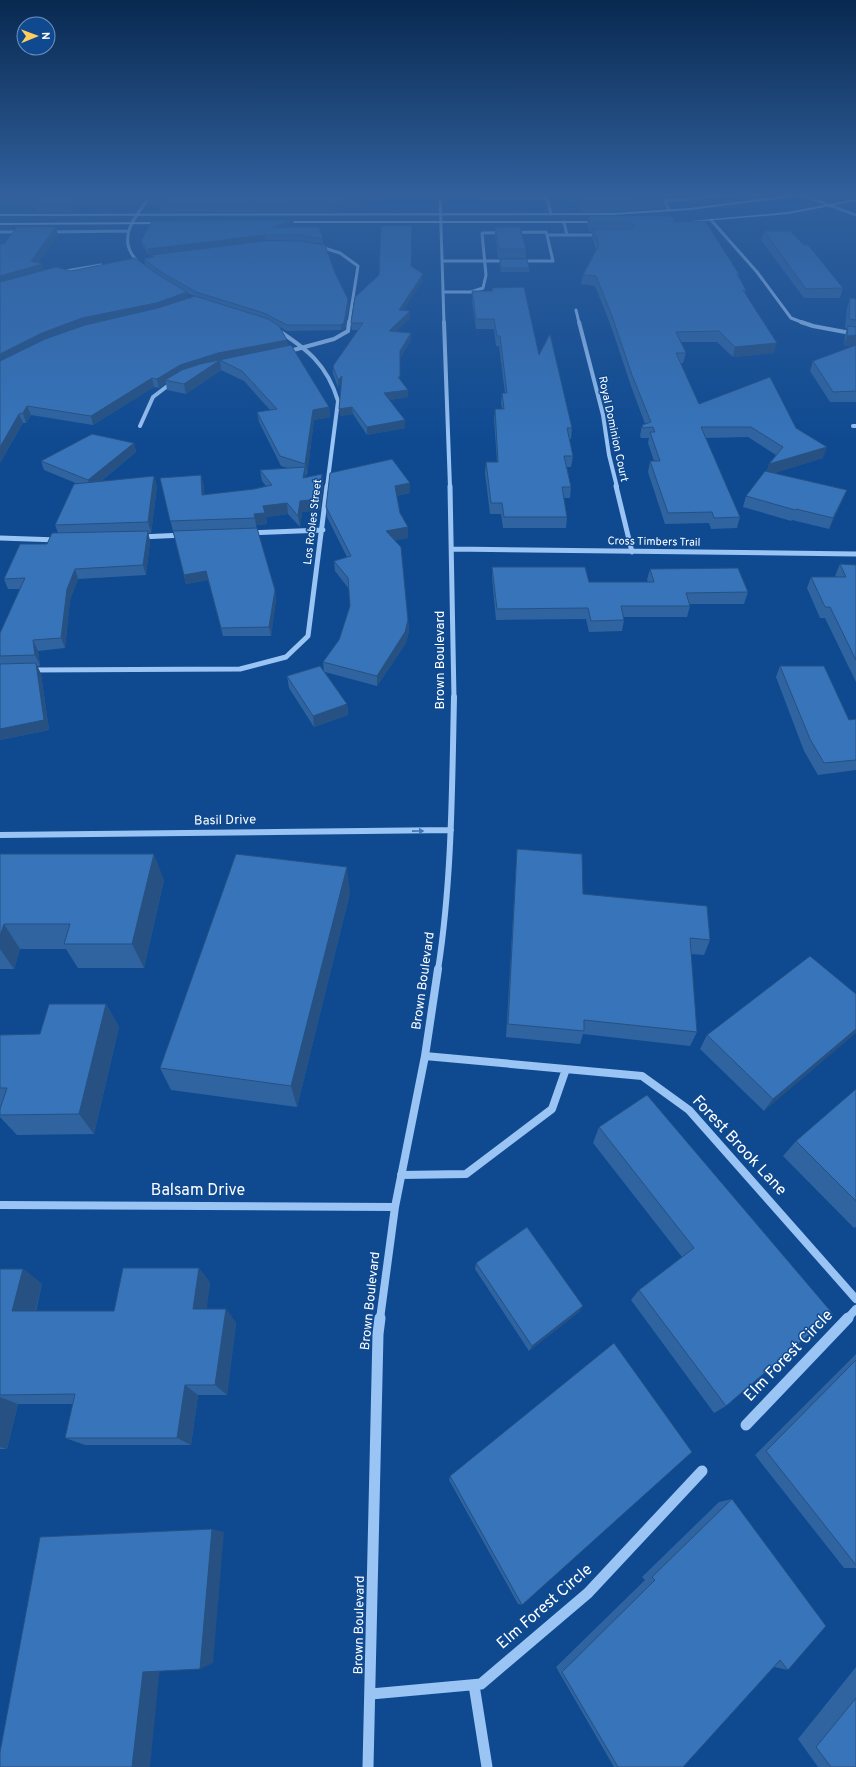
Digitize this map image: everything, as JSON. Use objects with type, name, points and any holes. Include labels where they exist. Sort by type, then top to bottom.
[{"type":"street","points":[[284,352],[305,348],[334,339],[348,330],[356,276]]},
{"type":"street","name":"Brown Boulevard","points":[[368,1767],[371,1694],[378,1334],[395,1207],[425,1056],[443,939],[451,830],[454,695],[452,549],[442,276]]},
{"type":"street","points":[[443,292],[471,292],[483,288],[486,276]]},
{"type":"street","points":[[760,276],[791,318],[813,326],[856,334]]},
{"type":"street","name":"Royal Dominion Court","points":[[576,310],[603,415],[609,454],[632,552]]},
{"type":"street","name":"Los Robles Street","points":[[24,670],[240,669],[286,657],[308,636],[323,530],[338,400],[335,388],[327,370],[305,348],[273,327]]},
{"type":"street","points":[[140,426],[153,397],[178,379]]},
{"type":"street","points":[[244,533],[323,530]]},
{"type":"street","points":[[134,537],[189,535]]},
{"type":"street","points":[[0,538],[64,540]]},
{"type":"street","name":"Cross Timbers Trail","points":[[452,549],[856,554]]},
{"type":"street","name":"Basil Drive","points":[[0,835],[451,830]]},
{"type":"street","name":"Forest Brook Lane","points":[[425,1056],[642,1076],[689,1110],[856,1299]]},
{"type":"street","points":[[401,1175],[466,1174],[552,1109],[566,1069]]},
{"type":"street","name":"Balsam Drive","points":[[0,1205],[395,1207]]},
{"type":"street","name":"Elm Forest Circle","points":[[746,1425],[856,1309]]},
{"type":"street","name":"Elm Forest Circle","points":[[371,1694],[481,1684],[588,1593],[702,1471]]},
{"type":"street","points":[[474,1685],[487,1767]]},
{"type":"building","points":[[21,276],[161,276],[187,292],[156,303],[82,318],[42,333],[0,354],[0,282]]},
{"type":"building","points":[[169,276],[337,276],[348,299],[344,323],[341,325],[287,325],[264,313],[196,292]]},
{"type":"building","points":[[377,276],[421,276],[399,310],[410,311],[389,331],[411,333],[400,351],[400,377],[398,377],[408,390],[384,393],[405,420],[367,427],[352,407],[339,409],[342,376],[338,380],[333,366],[363,323],[351,323],[355,297]]},
{"type":"building","points":[[596,276],[738,276],[746,290],[743,290],[777,343],[735,347],[719,331],[676,332],[686,353],[676,353],[699,404],[770,377],[796,428],[827,447],[769,464],[783,447],[751,427],[701,427],[740,517],[714,518],[712,512],[668,513],[650,461],[660,461],[650,432],[655,432],[653,427],[643,428],[642,425],[651,422],[632,375],[612,316]]},
{"type":"building","points":[[797,276],[834,276],[843,288],[806,289]]},
{"type":"building","points":[[524,287],[539,355],[550,334],[572,428],[567,428],[573,456],[564,456],[571,487],[562,487],[567,517],[504,517],[502,503],[491,503],[486,462],[498,462],[495,409],[504,409],[502,393],[507,393],[500,336],[497,336],[494,319],[476,319],[472,291],[493,291],[492,288]]},
{"type":"building","points":[[195,296],[268,319],[279,326],[287,340],[218,353],[180,365],[157,379],[152,378],[91,416],[27,406],[23,413],[19,414],[0,447],[0,361],[45,339],[85,325],[158,308]]},
{"type":"building","points":[[850,298],[856,299],[856,320],[849,319]]},
{"type":"building","points":[[848,326],[856,327],[856,335],[847,336]]},
{"type":"building","points":[[291,345],[329,407],[313,410],[305,464],[280,456],[257,412],[277,409],[242,371],[220,360],[184,384],[165,380],[182,370],[200,364]]},
{"type":"building","points":[[856,345],[856,391],[833,392],[813,361]]},
{"type":"building","points":[[92,434],[134,443],[88,480],[41,461]]},
{"type":"building","points":[[392,459],[410,483],[395,486],[400,513],[408,527],[386,531],[401,547],[408,620],[405,632],[377,676],[323,662],[339,640],[350,606],[348,578],[334,561],[351,556],[326,507],[330,473]]},
{"type":"building","points":[[305,467],[303,478],[322,474],[319,499],[300,501],[298,516],[287,503],[263,506],[265,513],[254,514],[255,518],[170,521],[160,478],[201,475],[202,495],[254,489],[272,485],[260,470]]},
{"type":"building","points":[[765,471],[847,490],[833,518],[795,510],[746,496]]},
{"type":"building","points":[[154,476],[148,522],[55,525],[74,484]]},
{"type":"building","points":[[257,528],[275,590],[269,627],[221,628],[206,571],[184,575],[173,531]]},
{"type":"building","points":[[148,531],[143,565],[75,569],[67,589],[61,638],[33,640],[35,655],[0,656],[0,633],[25,578],[4,579],[20,544],[47,544],[52,533]]},
{"type":"building","points":[[840,564],[856,565],[856,660],[830,607],[825,607],[811,577],[846,577]]},
{"type":"building","points":[[492,567],[585,567],[589,582],[654,582],[650,569],[738,568],[748,592],[686,593],[690,606],[621,606],[624,620],[591,621],[588,608],[497,609]]},
{"type":"building","points":[[36,663],[44,720],[0,729],[0,664]]},
{"type":"building","points":[[320,666],[347,704],[313,716],[287,676]]},
{"type":"building","points":[[780,666],[824,666],[849,720],[856,719],[856,760],[824,763],[810,739]]},
{"type":"building","points":[[517,849],[582,854],[583,894],[707,906],[710,940],[690,938],[697,1032],[584,1020],[584,1031],[508,1024]]},
{"type":"building","points":[[0,854],[154,854],[132,944],[64,944],[70,924],[4,924],[0,936]]},
{"type":"building","points":[[236,854],[347,867],[291,1086],[160,1068]]},
{"type":"building","points":[[810,956],[856,994],[856,1029],[773,1099],[707,1035]]},
{"type":"building","points":[[49,1004],[106,1004],[79,1114],[0,1115],[0,1109],[7,1088],[0,1088],[0,1035],[40,1034]]},
{"type":"building","points":[[856,1089],[856,1201],[796,1141]]},
{"type":"building","points":[[647,1095],[833,1314],[726,1406],[639,1290],[694,1248],[599,1127]]},
{"type":"building","points":[[527,1227],[583,1306],[532,1346],[476,1263]]},
{"type":"building","points":[[123,1268],[199,1268],[193,1309],[226,1309],[215,1385],[185,1385],[177,1438],[65,1438],[75,1394],[0,1395],[0,1269],[23,1269],[12,1311],[114,1311]]},
{"type":"building","points":[[614,1343],[692,1452],[522,1605],[450,1476]]},
{"type":"building","points":[[856,1360],[856,1565],[766,1451]]},
{"type":"building","points":[[732,1499],[826,1626],[788,1670],[780,1660],[683,1767],[618,1767],[562,1672],[655,1580],[652,1577]]},
{"type":"building","points":[[212,1529],[200,1669],[143,1672],[132,1767],[0,1767],[0,1752],[40,1537]]},
{"type":"building","points":[[856,1698],[856,1767],[831,1767],[816,1747]]}]
